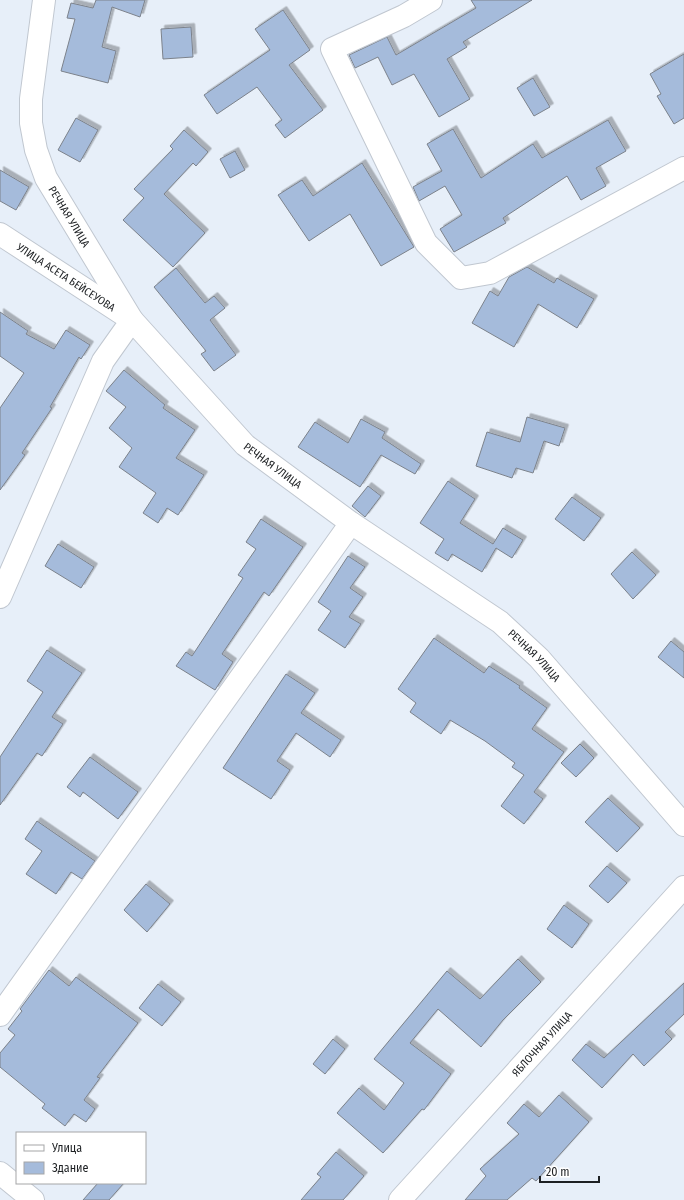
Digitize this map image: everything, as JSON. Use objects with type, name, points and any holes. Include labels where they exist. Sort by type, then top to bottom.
[{"type":"street","points":[[431,0],[404,16],[332,49],[426,244],[461,278],[490,273],[684,168]]},
{"type":"street","name":"РЕЧНАЯ УЛИЦА","points":[[45,1],[31,99],[31,123],[36,150],[46,178],[132,320],[245,445],[351,523],[500,622],[539,658],[684,825]]},
{"type":"street","name":"УЛИЦА АСЕТА БЕЙСЕУОВА","points":[[0,234],[132,320]]},
{"type":"street","points":[[0,597],[103,361],[132,320]]},
{"type":"street","points":[[0,1014],[351,523]]},
{"type":"street","name":"ЯБЛОЧНАЯ УЛИЦА","points":[[400,1200],[684,887]]},
{"type":"street","points":[[0,1173],[33,1200]]},
{"type":"building","points":[[96,0],[145,0],[140,17],[112,7],[102,47],[116,51],[108,83],[61,71],[75,19],[67,18],[71,3],[93,8]]},
{"type":"building","points":[[471,0],[532,0],[463,42],[467,47],[447,59],[470,99],[439,117],[414,74],[392,85],[378,57],[355,68],[349,55],[387,37],[396,55],[476,8]]},
{"type":"building","points":[[283,10],[310,50],[289,65],[323,110],[285,138],[275,125],[282,120],[257,87],[217,114],[204,95],[270,50],[255,29]]},
{"type":"building","points":[[191,27],[193,57],[163,59],[161,29]]},
{"type":"building","points":[[684,54],[684,118],[674,124],[657,96],[661,94],[650,74]]},
{"type":"building","points":[[533,78],[550,107],[534,116],[517,88]]},
{"type":"building","points":[[76,118],[98,130],[80,162],[58,150]]},
{"type":"building","points":[[608,120],[626,151],[596,168],[606,186],[581,200],[567,176],[503,218],[506,223],[454,252],[440,229],[462,215],[445,186],[419,201],[413,187],[442,171],[427,144],[453,129],[481,178],[533,144],[542,158]]},
{"type":"building","points":[[184,130],[208,152],[196,166],[193,163],[164,194],[205,233],[173,267],[123,220],[144,198],[134,189],[173,149],[170,146]]},
{"type":"building","points":[[235,151],[245,170],[230,178],[220,159]]},
{"type":"building","points":[[362,163],[414,247],[381,266],[350,214],[309,241],[278,195],[302,180],[313,196]]},
{"type":"building","points":[[0,170],[29,187],[16,210],[0,201]]},
{"type":"building","points":[[527,267],[554,283],[557,278],[594,299],[577,328],[538,304],[514,347],[472,323],[490,291],[498,296],[509,277]]},
{"type":"building","points":[[176,268],[205,303],[214,296],[225,308],[210,320],[236,355],[214,371],[201,354],[206,351],[154,287]]},
{"type":"building","points":[[0,312],[28,331],[26,334],[54,349],[66,330],[90,345],[81,359],[79,357],[50,407],[52,408],[22,453],[25,455],[0,490],[0,408],[24,373],[0,356]]},
{"type":"building","points":[[124,370],[165,405],[163,408],[195,430],[176,458],[204,475],[178,515],[167,508],[158,523],[143,513],[156,493],[119,467],[132,448],[109,428],[126,407],[106,391]]},
{"type":"building","points":[[527,417],[565,428],[559,446],[544,441],[533,473],[516,468],[512,478],[476,466],[487,432],[520,442]]},
{"type":"building","points":[[361,419],[385,432],[382,438],[421,464],[415,474],[381,455],[360,487],[298,447],[315,422],[348,443]]},
{"type":"building","points":[[448,481],[475,499],[460,523],[493,544],[503,528],[523,540],[512,558],[496,548],[482,572],[452,554],[448,561],[435,553],[444,539],[420,523]]},
{"type":"building","points":[[368,486],[381,496],[365,517],[352,506]]},
{"type":"building","points":[[572,497],[601,518],[584,541],[555,519]]},
{"type":"building","points":[[261,519],[303,547],[269,596],[264,592],[222,654],[233,662],[215,690],[176,666],[186,652],[192,656],[243,578],[238,575],[256,549],[246,542]]},
{"type":"building","points":[[58,544],[94,567],[81,588],[45,566]]},
{"type":"building","points":[[632,552],[656,575],[633,599],[611,574]]},
{"type":"building","points":[[348,556],[365,567],[350,588],[363,597],[349,617],[361,624],[345,648],[318,630],[331,611],[318,602]]},
{"type":"building","points":[[434,638],[484,673],[489,666],[520,686],[519,688],[547,708],[532,729],[564,752],[534,792],[543,799],[524,824],[501,806],[524,775],[512,767],[515,763],[485,741],[450,720],[441,734],[410,712],[416,703],[398,689]]},
{"type":"building","points":[[671,641],[684,652],[684,678],[658,657]]},
{"type":"building","points":[[47,650],[82,673],[52,717],[63,724],[42,756],[37,753],[0,805],[0,757],[43,692],[27,681]]},
{"type":"building","points":[[286,674],[315,693],[301,713],[341,740],[330,757],[296,733],[277,761],[290,770],[271,799],[223,768]]},
{"type":"building","points":[[580,744],[594,758],[576,777],[561,763]]},
{"type":"building","points":[[90,757],[138,792],[118,819],[83,792],[80,797],[67,787]]},
{"type":"building","points":[[608,798],[640,828],[617,852],[585,822]]},
{"type":"building","points":[[37,821],[95,861],[82,879],[71,872],[56,894],[26,874],[42,851],[25,839]]},
{"type":"building","points":[[607,866],[627,883],[608,903],[589,886]]},
{"type":"building","points":[[146,884],[170,904],[147,932],[124,910]]},
{"type":"building","points":[[564,905],[589,924],[572,948],[547,929]]},
{"type":"building","points":[[518,959],[541,982],[503,1020],[481,1047],[438,1009],[410,1043],[451,1074],[424,1110],[422,1109],[383,1153],[337,1113],[359,1088],[384,1110],[404,1083],[374,1059],[447,971],[480,999]]},
{"type":"building","points":[[49,970],[69,986],[76,977],[138,1023],[97,1077],[100,1078],[84,1100],[95,1109],[86,1122],[74,1114],[65,1126],[42,1108],[45,1104],[0,1067],[0,1053],[15,1035],[8,1029],[22,1011],[20,1009]]},
{"type":"building","points":[[684,983],[684,1014],[665,1032],[672,1039],[644,1066],[633,1054],[602,1088],[572,1060],[586,1044],[604,1058]]},
{"type":"building","points":[[158,984],[181,1002],[162,1026],[139,1008]]},
{"type":"building","points":[[333,1039],[345,1049],[325,1074],[313,1064]]},
{"type":"building","points":[[559,1095],[589,1122],[536,1181],[532,1178],[507,1200],[465,1200],[486,1176],[480,1169],[519,1134],[507,1123],[524,1104],[539,1117]]},
{"type":"building","points":[[336,1152],[364,1176],[343,1200],[301,1200],[321,1177],[317,1174]]},
{"type":"building","points":[[97,1184],[123,1184],[109,1200],[83,1200]]}]
